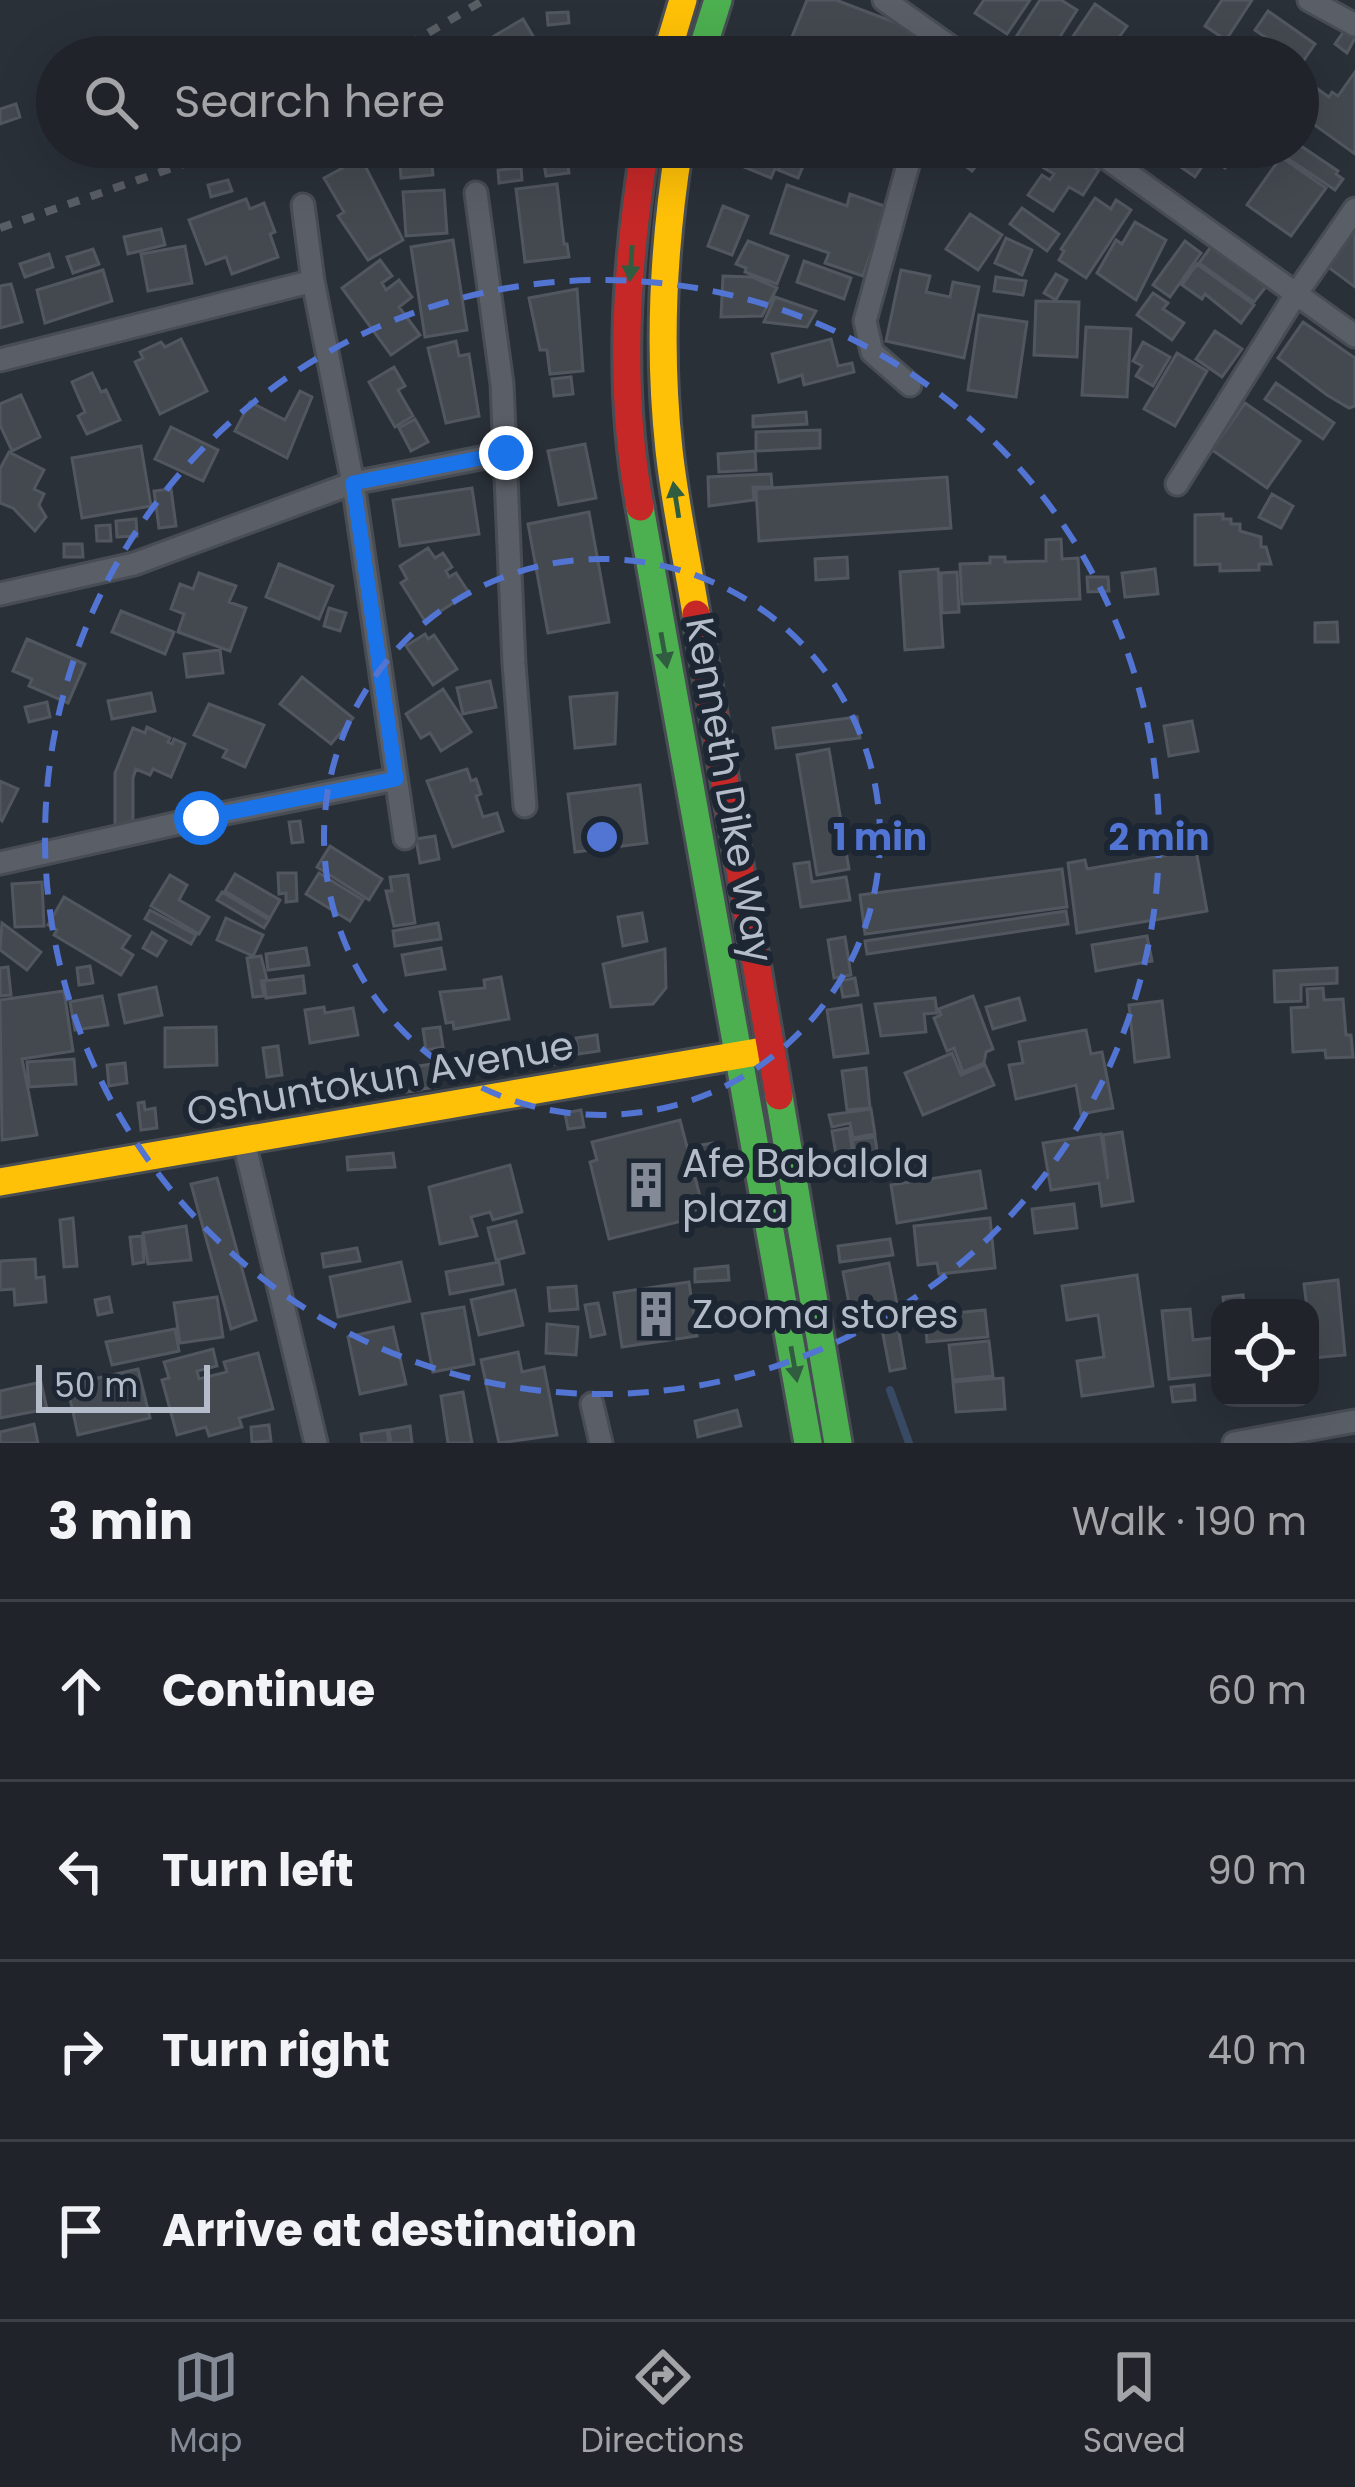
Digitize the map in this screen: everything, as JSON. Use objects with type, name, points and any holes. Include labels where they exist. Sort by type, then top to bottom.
[{"type":"main road","points":[[672,36],[683,0]]},
{"type":"main road","points":[[707,36],[718,0]]},
{"type":"main road","name":"Kenneth Dike Way","points":[[642,168],[626,350],[637,492],[808,1443]]},
{"type":"main road","name":"Kenneth Dike Way","points":[[676,168],[664,255],[662,376],[669,454],[838,1443]]},
{"type":"main road","points":[[676,714],[712,708]]},
{"type":"main road","name":"Oshuntokun Avenue","points":[[0,1182],[773,1050]]},
{"type":"street","points":[[884,0],[926,36]]},
{"type":"street","points":[[1309,0],[1355,25]]},
{"type":"street","points":[[907,168],[865,321],[872,352],[910,385]]},
{"type":"street","points":[[1120,168],[1355,336]]},
{"type":"street","points":[[476,193],[502,384],[525,806]]},
{"type":"street","points":[[303,205],[313,281],[353,483],[405,838]]},
{"type":"street","points":[[1177,484],[1296,293],[1355,209]]},
{"type":"street","points":[[0,360],[313,281]]},
{"type":"street","points":[[0,593],[134,564],[353,483],[506,453]]},
{"type":"street","points":[[0,863],[396,779]]},
{"type":"street","points":[[244,1142],[316,1443]]},
{"type":"street","points":[[592,1404],[601,1443]]},
{"type":"street","points":[[1234,1443],[1355,1420]]},
{"type":"building","points":[[807,0],[836,0],[923,33],[922,36],[792,36]]},
{"type":"building","points":[[984,0],[1030,0],[1007,34],[975,13]]},
{"type":"building","points":[[1040,0],[1061,0],[1077,10],[1060,36],[1017,36]]},
{"type":"building","points":[[1222,0],[1252,0],[1229,36],[1205,26]]},
{"type":"building","points":[[1095,4],[1127,26],[1120,36],[1073,36]]},
{"type":"building","points":[[1268,11],[1304,36],[1264,36],[1255,30]]},
{"type":"building","points":[[568,12],[569,23],[548,25],[547,13]]},
{"type":"building","points":[[523,19],[533,36],[494,36]]},
{"type":"building","points":[[1345,30],[1355,38],[1347,53],[1335,44]]},
{"type":"building","points":[[1355,72],[1355,154],[1319,128],[1319,90],[1329,97],[1332,92],[1338,96]]},
{"type":"building","points":[[16,104],[20,117],[0,124],[0,109]]},
{"type":"building","points":[[1319,158],[1343,179],[1335,190],[1302,168],[1319,168]]},
{"type":"building","points":[[342,168],[366,168],[403,240],[368,260],[338,216],[344,212],[324,178]]},
{"type":"building","points":[[400,168],[432,168],[433,175],[401,178]]},
{"type":"building","points":[[521,168],[522,180],[499,183],[498,170]]},
{"type":"building","points":[[545,168],[568,168],[569,173],[546,176]]},
{"type":"building","points":[[746,168],[775,168],[771,178]]},
{"type":"building","points":[[779,168],[802,168],[798,178]]},
{"type":"building","points":[[1044,168],[1099,170],[1083,195],[1069,187],[1053,211],[1028,195],[1042,175],[1050,180],[1054,174]]},
{"type":"building","points":[[1273,168],[1297,168],[1326,188],[1291,236],[1247,205]]},
{"type":"building","points":[[228,180],[232,191],[211,197],[208,185]]},
{"type":"building","points":[[557,184],[569,257],[525,262],[516,189]]},
{"type":"building","points":[[787,185],[847,206],[850,194],[887,207],[863,276],[825,263],[829,253],[771,233]]},
{"type":"building","points":[[444,190],[447,233],[406,236],[403,192]]},
{"type":"building","points":[[1095,198],[1111,209],[1116,200],[1131,210],[1086,278],[1059,260],[1061,249]]},
{"type":"building","points":[[246,199],[250,209],[264,203],[278,257],[232,274],[226,257],[206,264],[189,220]]},
{"type":"building","points":[[723,206],[748,216],[732,255],[708,246]]},
{"type":"building","points":[[1022,208],[1059,234],[1047,251],[1010,224]]},
{"type":"building","points":[[970,214],[1002,235],[978,270],[946,249]]},
{"type":"building","points":[[1135,222],[1166,240],[1136,300],[1097,273],[1116,240],[1122,244]]},
{"type":"building","points":[[161,229],[165,245],[128,254],[124,237]]},
{"type":"building","points":[[1355,229],[1355,287],[1328,267]]},
{"type":"building","points":[[1006,238],[1032,250],[1022,275],[995,263]]},
{"type":"building","points":[[453,240],[467,330],[425,337],[411,247]]},
{"type":"building","points":[[748,241],[788,256],[777,284],[736,264]]},
{"type":"building","points":[[1185,241],[1201,253],[1170,297],[1153,285]]},
{"type":"building","points":[[1213,244],[1268,284],[1254,302],[1199,263]]},
{"type":"building","points":[[185,246],[192,283],[148,291],[141,254]]},
{"type":"building","points":[[93,249],[99,264],[73,273],[67,257]]},
{"type":"building","points":[[49,254],[53,267],[25,277],[20,264]]},
{"type":"building","points":[[380,260],[392,276],[382,283],[386,290],[399,280],[412,297],[399,307],[420,335],[391,355],[342,288]]},
{"type":"building","points":[[804,261],[851,278],[844,299],[797,282]]},
{"type":"building","points":[[1197,264],[1254,305],[1241,323],[1205,294],[1202,299],[1182,285]]},
{"type":"building","points":[[103,270],[112,301],[45,323],[37,290]]},
{"type":"building","points":[[901,270],[930,276],[926,292],[950,297],[953,282],[979,287],[964,358],[886,341]]},
{"type":"building","points":[[1056,274],[1067,280],[1056,300],[1044,293]]},
{"type":"building","points":[[723,276],[752,277],[777,288],[762,316],[721,317]]},
{"type":"building","points":[[996,277],[1026,281],[1023,295],[994,291]]},
{"type":"building","points":[[11,284],[22,322],[0,328],[0,286]]},
{"type":"building","points":[[577,289],[583,371],[550,374],[529,298]]},
{"type":"building","points":[[1153,293],[1168,303],[1163,309],[1184,323],[1172,340],[1137,315]]},
{"type":"building","points":[[775,297],[816,311],[807,327],[764,322]]},
{"type":"building","points":[[1036,301],[1079,302],[1077,357],[1034,355]]},
{"type":"building","points":[[979,315],[1027,322],[1016,397],[968,390]]},
{"type":"building","points":[[1303,322],[1355,358],[1355,406],[1349,408],[1327,395],[1278,358]]},
{"type":"building","points":[[1086,327],[1131,329],[1127,397],[1082,395]]},
{"type":"building","points":[[1215,331],[1242,349],[1222,377],[1196,359]]},
{"type":"building","points":[[181,339],[207,391],[160,414],[135,362],[143,358],[140,352]]},
{"type":"building","points":[[831,339],[838,366],[852,363],[854,372],[804,385],[802,375],[779,382],[772,354]]},
{"type":"building","points":[[456,341],[459,356],[469,354],[479,416],[446,423],[428,348]]},
{"type":"building","points":[[1143,342],[1170,357],[1153,386],[1136,376],[1142,366],[1133,361]]},
{"type":"building","points":[[1177,353],[1207,371],[1175,426],[1144,409]]},
{"type":"building","points":[[394,367],[405,386],[398,390],[413,416],[395,427],[369,382]]},
{"type":"building","points":[[92,373],[120,420],[87,434],[78,416],[85,412],[72,382]]},
{"type":"building","points":[[571,377],[573,394],[554,396],[552,379]]},
{"type":"building","points":[[1276,383],[1334,423],[1323,439],[1265,399]]},
{"type":"building","points":[[300,391],[312,397],[287,458],[235,431],[250,402],[285,420]]},
{"type":"building","points":[[21,395],[40,437],[12,451],[0,425],[0,404]]},
{"type":"building","points":[[1245,403],[1300,441],[1267,488],[1212,450]]},
{"type":"building","points":[[806,412],[807,424],[753,427],[753,416]]},
{"type":"building","points":[[415,419],[428,442],[411,451],[399,428]]},
{"type":"building","points":[[171,427],[218,450],[203,481],[155,459]]},
{"type":"building","points":[[820,430],[820,448],[756,451],[756,432]]},
{"type":"building","points":[[585,444],[596,498],[559,505],[548,451]]},
{"type":"building","points":[[141,446],[151,506],[82,518],[72,458]]},
{"type":"building","points":[[755,451],[756,470],[719,472],[718,454]]},
{"type":"building","points":[[9,452],[44,470],[34,489],[44,494],[39,505],[46,517],[35,531],[13,508],[0,503],[0,469]]},
{"type":"building","points":[[771,474],[772,487],[753,487],[754,500],[709,506],[708,477]]},
{"type":"building","points":[[947,477],[951,528],[759,541],[756,489]]},
{"type":"building","points":[[472,488],[479,534],[400,546],[393,500]]},
{"type":"building","points":[[171,489],[176,526],[159,528],[154,491]]},
{"type":"building","points":[[1272,494],[1293,506],[1281,528],[1259,517]]},
{"type":"building","points":[[589,512],[609,622],[548,633],[528,524]]},
{"type":"building","points":[[1223,514],[1231,524],[1240,524],[1240,531],[1261,537],[1271,564],[1259,564],[1259,570],[1220,571],[1220,564],[1195,565],[1195,515]]},
{"type":"building","points":[[136,519],[137,536],[117,537],[116,521]]},
{"type":"building","points":[[110,525],[111,541],[97,541],[96,526]]},
{"type":"building","points":[[1061,539],[1062,559],[1078,558],[1080,599],[962,604],[960,564],[990,563],[990,557],[1005,557],[1005,562],[1046,561],[1046,540]]},
{"type":"building","points":[[64,544],[82,544],[83,557],[64,557]]},
{"type":"building","points":[[428,548],[435,558],[443,553],[452,567],[446,571],[449,577],[456,573],[469,593],[425,621],[401,583],[407,579],[400,566]]},
{"type":"building","points":[[847,557],[848,578],[816,580],[815,559]]},
{"type":"building","points":[[279,564],[333,586],[319,619],[266,597]]},
{"type":"building","points":[[938,569],[943,647],[905,650],[900,572]]},
{"type":"building","points":[[1155,569],[1158,594],[1125,597],[1122,573]]},
{"type":"building","points":[[957,572],[959,612],[942,613],[941,573]]},
{"type":"building","points":[[199,573],[236,586],[229,602],[246,608],[230,651],[178,632],[184,614],[171,609],[180,584],[193,589]]},
{"type":"building","points":[[1087,577],[1108,577],[1109,591],[1088,592]]},
{"type":"building","points":[[329,608],[346,613],[340,631],[324,626]]},
{"type":"building","points":[[121,611],[174,632],[165,654],[112,632]]},
{"type":"building","points":[[1337,622],[1338,642],[1315,642],[1315,623]]},
{"type":"building","points":[[425,634],[428,639],[434,635],[457,669],[433,685],[406,646]]},
{"type":"building","points":[[27,639],[85,664],[68,703],[29,686],[32,679],[13,671]]},
{"type":"building","points":[[220,650],[223,673],[187,677],[184,654]]},
{"type":"building","points":[[302,677],[353,718],[331,744],[280,704]]},
{"type":"building","points":[[490,681],[496,707],[463,714],[457,688]]},
{"type":"building","points":[[443,689],[471,732],[441,751],[430,733],[421,738],[406,714]]},
{"type":"building","points":[[151,693],[155,711],[112,719],[108,701]]},
{"type":"building","points":[[617,693],[615,744],[575,748],[570,697]]},
{"type":"building","points":[[47,702],[50,717],[29,722],[25,707]]},
{"type":"building","points":[[209,704],[264,725],[245,767],[223,757],[227,750],[194,735]]},
{"type":"building","points":[[857,717],[860,738],[776,748],[773,728]]},
{"type":"building","points":[[1192,721],[1198,751],[1169,756],[1164,726]]},
{"type":"building","points":[[147,727],[170,738],[172,744],[174,739],[185,744],[171,777],[153,769],[150,775],[136,769],[133,825],[115,825],[115,773],[133,728],[145,733]]},
{"type":"building","points":[[829,749],[849,869],[817,875],[797,755]]},
{"type":"building","points":[[467,769],[481,794],[476,796],[483,817],[497,813],[503,831],[453,847],[427,781]]},
{"type":"building","points":[[0,781],[18,789],[2,821],[0,819]]},
{"type":"building","points":[[640,785],[647,843],[575,852],[568,794]]},
{"type":"building","points":[[300,821],[303,842],[292,843],[289,822]]},
{"type":"building","points":[[435,836],[439,859],[420,863],[416,839]]},
{"type":"building","points":[[330,846],[382,879],[369,900],[317,867]]},
{"type":"building","points":[[1196,850],[1207,911],[1077,933],[1068,863],[1085,860],[1087,869]]},
{"type":"building","points":[[809,862],[812,882],[846,877],[850,900],[801,907],[794,864]]},
{"type":"building","points":[[1062,869],[1067,907],[865,934],[860,895]]},
{"type":"building","points":[[278,873],[296,873],[297,901],[286,902],[286,893],[279,894]]},
{"type":"building","points":[[319,873],[363,900],[350,921],[306,894]]},
{"type":"building","points":[[235,874],[280,900],[270,918],[225,891]]},
{"type":"building","points":[[170,875],[187,885],[179,900],[209,917],[199,934],[151,906]]},
{"type":"building","points":[[408,875],[415,923],[394,926],[386,891],[392,891],[390,877]]},
{"type":"building","points":[[42,882],[44,926],[15,927],[12,884]]},
{"type":"building","points":[[222,892],[269,920],[264,928],[217,900]]},
{"type":"building","points":[[64,897],[130,936],[122,948],[133,955],[121,975],[54,935],[57,930],[48,925]]},
{"type":"building","points":[[150,910],[196,935],[191,944],[145,919]]},
{"type":"building","points":[[1066,911],[1068,924],[867,954],[865,941]]},
{"type":"building","points":[[642,913],[647,941],[623,946],[618,917]]},
{"type":"building","points":[[226,918],[263,935],[253,956],[217,940]]},
{"type":"building","points":[[2,923],[41,952],[27,970],[0,950]]},
{"type":"building","points":[[438,923],[441,939],[395,946],[393,931]]},
{"type":"building","points":[[152,932],[166,941],[157,956],[143,948]]},
{"type":"building","points":[[1147,936],[1152,961],[1096,971],[1092,945]]},
{"type":"building","points":[[845,937],[851,975],[834,978],[828,940]]},
{"type":"building","points":[[306,948],[309,965],[268,970],[266,954]]},
{"type":"building","points":[[441,948],[445,969],[406,975],[402,955]]},
{"type":"building","points":[[665,949],[666,988],[653,1004],[611,1007],[603,964]]},
{"type":"building","points":[[261,956],[267,980],[261,981],[264,996],[253,997],[247,958]]},
{"type":"building","points":[[90,966],[93,983],[79,985],[77,968]]},
{"type":"building","points":[[8,967],[11,995],[0,996],[0,968]]},
{"type":"building","points":[[1337,968],[1337,983],[1301,985],[1301,1001],[1275,1002],[1274,971]]},
{"type":"building","points":[[303,976],[305,993],[266,998],[264,981]]},
{"type":"building","points":[[501,977],[509,1019],[454,1029],[453,1022],[446,1023],[440,992],[485,988],[484,980]]},
{"type":"building","points":[[855,978],[858,995],[843,997],[840,981]]},
{"type":"building","points":[[156,987],[162,1015],[125,1023],[119,995]]},
{"type":"building","points":[[1323,988],[1324,1000],[1343,999],[1353,1057],[1326,1058],[1325,1050],[1293,1052],[1291,1008],[1308,1007],[1307,989]]},
{"type":"building","points":[[64,991],[73,1051],[22,1059],[37,1135],[2,1140],[0,1000]]},
{"type":"building","points":[[102,996],[108,1025],[75,1030],[70,1002]]},
{"type":"building","points":[[973,996],[993,1049],[986,1052],[984,1063],[963,1072],[954,1048],[947,1051],[934,1018],[941,1015],[939,1009]]},
{"type":"building","points":[[935,998],[937,1013],[924,1014],[926,1032],[881,1036],[875,1004]]},
{"type":"building","points":[[1019,998],[1025,1020],[993,1029],[986,1007]]},
{"type":"building","points":[[1162,1001],[1169,1057],[1135,1062],[1129,1005]]},
{"type":"building","points":[[861,1005],[868,1053],[834,1057],[827,1010]]},
{"type":"building","points":[[324,1007],[325,1013],[353,1008],[358,1035],[310,1043],[305,1010]]},
{"type":"building","points":[[216,1027],[217,1065],[165,1067],[165,1028]]},
{"type":"building","points":[[440,1027],[443,1047],[426,1050],[423,1029]]},
{"type":"building","points":[[1086,1030],[1091,1054],[1102,1052],[1113,1108],[1081,1114],[1076,1085],[1016,1099],[1009,1065],[1023,1063],[1019,1042]]},
{"type":"building","points":[[597,1035],[599,1051],[578,1054],[576,1038]]},
{"type":"building","points":[[557,1043],[562,1063],[549,1065],[545,1045]]},
{"type":"building","points":[[278,1046],[282,1075],[267,1077],[263,1048]]},
{"type":"building","points":[[952,1053],[961,1075],[985,1065],[994,1085],[923,1115],[905,1073]]},
{"type":"building","points":[[471,1057],[474,1075],[459,1077],[456,1059]]},
{"type":"building","points":[[74,1059],[76,1084],[29,1087],[27,1062]]},
{"type":"building","points":[[125,1063],[127,1083],[109,1086],[107,1065]]},
{"type":"building","points":[[432,1064],[436,1087],[423,1089],[419,1066]]},
{"type":"building","points":[[866,1068],[870,1108],[847,1110],[842,1071]]},
{"type":"building","points":[[418,1072],[421,1090],[393,1094],[390,1077]]},
{"type":"building","points":[[144,1102],[145,1110],[155,1108],[157,1128],[141,1130],[138,1103]]},
{"type":"building","points":[[871,1109],[875,1134],[853,1138],[850,1123],[832,1127],[829,1115]]},
{"type":"building","points":[[581,1110],[584,1127],[568,1129],[565,1113]]},
{"type":"building","name":"Afe Babalola plaza","points":[[680,1120],[703,1208],[680,1214],[682,1221],[609,1239],[590,1162],[597,1160],[592,1142]]},
{"type":"building","points":[[849,1128],[855,1168],[839,1172],[832,1131]]},
{"type":"building","points":[[1122,1132],[1133,1201],[1102,1206],[1099,1183],[1051,1190],[1043,1143],[1101,1134],[1108,1179],[1103,1135]]},
{"type":"building","points":[[875,1137],[879,1163],[857,1167],[852,1140]]},
{"type":"building","points":[[713,1143],[717,1169],[698,1172],[695,1146]]},
{"type":"building","points":[[393,1153],[395,1167],[348,1170],[347,1157]]},
{"type":"building","points":[[510,1165],[522,1212],[493,1220],[490,1212],[471,1217],[477,1236],[440,1244],[429,1187]]},
{"type":"building","points":[[980,1171],[986,1208],[897,1223],[891,1185]]},
{"type":"building","points":[[217,1178],[256,1320],[231,1329],[191,1184]]},
{"type":"building","points":[[1074,1204],[1077,1228],[1035,1233],[1032,1209]]},
{"type":"building","points":[[73,1218],[77,1266],[64,1267],[60,1220]]},
{"type":"building","points":[[990,1218],[995,1268],[939,1274],[937,1263],[918,1265],[914,1226]]},
{"type":"building","points":[[516,1221],[524,1253],[496,1260],[488,1228]]},
{"type":"building","points":[[186,1226],[191,1260],[148,1264],[143,1233]]},
{"type":"building","points":[[142,1236],[144,1262],[133,1264],[130,1237]]},
{"type":"building","points":[[890,1239],[893,1255],[840,1262],[838,1246]]},
{"type":"building","points":[[357,1248],[360,1261],[324,1267],[322,1254]]},
{"type":"building","points":[[35,1259],[36,1278],[44,1277],[46,1302],[15,1305],[14,1289],[0,1290],[0,1261]]},
{"type":"building","points":[[401,1262],[410,1301],[338,1317],[330,1277]]},
{"type":"building","points":[[499,1262],[503,1284],[450,1294],[446,1272]]},
{"type":"building","points":[[889,1263],[898,1309],[852,1319],[843,1272]]},
{"type":"building","points":[[728,1266],[729,1280],[695,1282],[695,1269]]},
{"type":"building","points":[[1137,1275],[1153,1386],[1082,1396],[1077,1361],[1104,1357],[1098,1315],[1067,1320],[1062,1286]]},
{"type":"building","points":[[1338,1280],[1345,1355],[1319,1357],[1319,1299],[1306,1299],[1304,1284]]},
{"type":"building","name":"Zooma stores","points":[[689,1282],[697,1336],[622,1347],[614,1293]]},
{"type":"building","points":[[576,1286],[578,1309],[550,1311],[548,1288]]},
{"type":"building","points":[[515,1290],[523,1325],[479,1335],[471,1300]]},
{"type":"building","points":[[109,1297],[112,1312],[98,1315],[95,1300]]},
{"type":"building","points":[[217,1297],[223,1337],[180,1343],[174,1303]]},
{"type":"building","points":[[598,1303],[605,1334],[591,1337],[585,1305]]},
{"type":"building","points":[[464,1307],[474,1364],[433,1372],[422,1314]]},
{"type":"building","points":[[1190,1309],[1193,1340],[1211,1338],[1211,1375],[1169,1379],[1162,1311]]},
{"type":"building","points":[[985,1310],[988,1337],[927,1342],[925,1316]]},
{"type":"building","points":[[897,1321],[905,1368],[890,1371],[881,1324]]},
{"type":"building","points":[[547,1324],[578,1327],[576,1355],[546,1353]]},
{"type":"building","points":[[393,1327],[406,1384],[360,1394],[348,1337]]},
{"type":"building","points":[[175,1329],[179,1351],[112,1365],[106,1342]]},
{"type":"building","points":[[989,1341],[993,1376],[953,1380],[949,1345]]},
{"type":"building","points":[[213,1349],[217,1366],[197,1371],[199,1379],[227,1372],[224,1362],[258,1353],[273,1409],[239,1418],[242,1427],[209,1436],[206,1427],[177,1435],[162,1380],[169,1378],[164,1362]]},
{"type":"building","points":[[518,1352],[522,1372],[544,1367],[557,1435],[499,1443],[481,1360]]},
{"type":"building","points":[[138,1369],[150,1418],[78,1435],[67,1385]]},
{"type":"building","points":[[1003,1378],[1005,1409],[956,1412],[953,1382]]},
{"type":"building","points":[[41,1382],[47,1409],[0,1418],[0,1391]]},
{"type":"building","points":[[1194,1385],[1195,1400],[1173,1402],[1171,1387]]},
{"type":"building","points":[[463,1392],[472,1443],[448,1443],[441,1396]]},
{"type":"building","points":[[737,1410],[741,1426],[698,1437],[695,1421]]},
{"type":"building","points":[[34,1424],[38,1443],[0,1443],[0,1432]]},
{"type":"building","points":[[269,1425],[271,1441],[252,1442],[251,1427]]},
{"type":"building","points":[[410,1426],[412,1443],[391,1443],[389,1430]]},
{"type":"building","points":[[387,1430],[389,1443],[362,1443],[361,1434]]},
{"type":"waterway","points":[[890,1390],[909,1443]]},
{"type":"railway","points":[[423,36],[484,0]]},
{"type":"railway","points":[[0,228],[172,168]]},
{"type":"traffic: fast","points":[[707,36],[718,0]]},
{"type":"traffic: fast","points":[[640,507],[808,1443]]},
{"type":"traffic: fast","points":[[779,1096],[838,1443]]},
{"type":"traffic: slow","points":[[672,36],[683,0]]},
{"type":"traffic: slow","points":[[676,168],[666,260],[664,374],[672,471],[696,614]]},
{"type":"traffic: slow","points":[[0,1182],[757,1052]]},
{"type":"traffic: jam","points":[[640,507],[629,417],[627,327],[642,168]]},
{"type":"traffic: jam","points":[[696,614],[779,1096]]},
{"type":"place","name":"Afe Babalola plaza","points":[[646,1185]]},
{"type":"place","name":"Zooma stores","points":[[656,1314]]},
{"type":"route","points":[[201,818],[396,779],[353,483],[506,453]]}]
